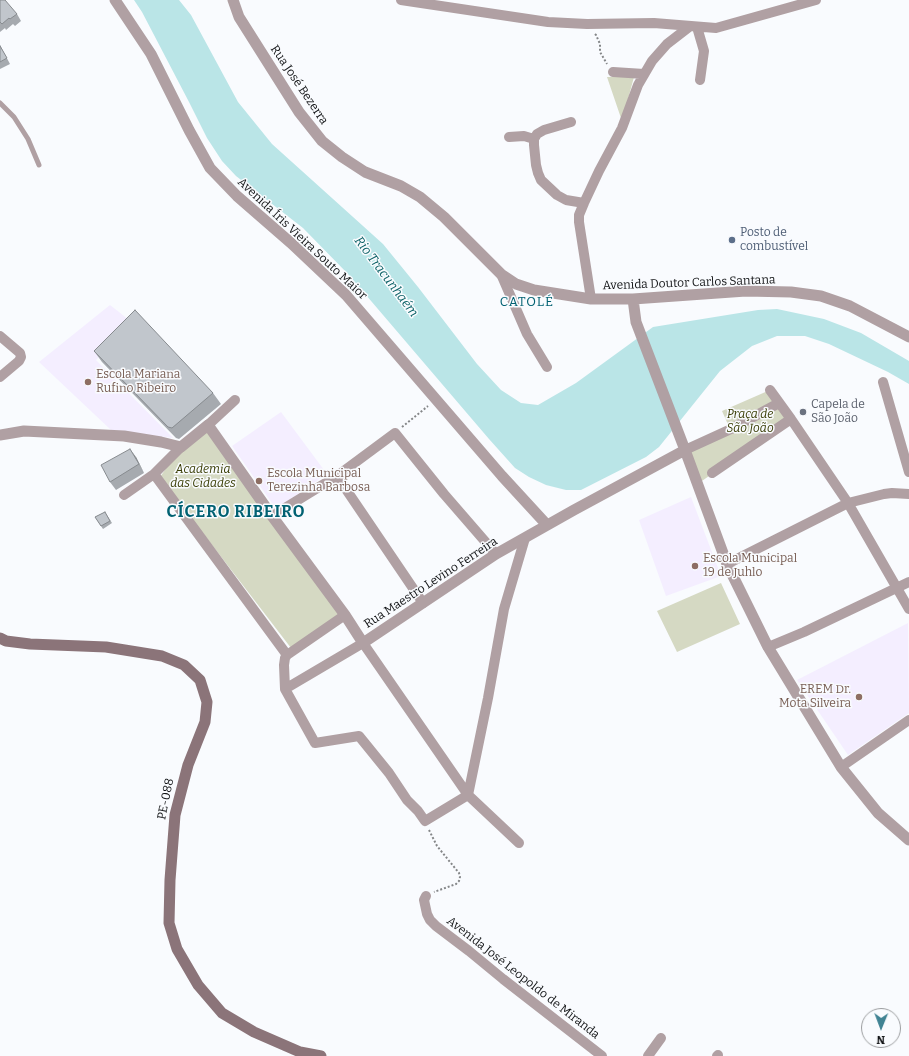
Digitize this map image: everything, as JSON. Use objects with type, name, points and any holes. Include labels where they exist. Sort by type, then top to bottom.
[{"type":"main road","name":"PE-088","points":[[0,638],[6,641],[30,644],[106,647],[162,656],[184,665],[200,680],[207,702],[205,722],[188,765],[174,816],[169,923],[177,949],[198,985],[222,1013],[260,1035],[300,1052],[321,1056]]},
{"type":"street","name":"Avenida Íris Vieira Souto Maior","points":[[115,0],[151,54],[210,168],[237,196],[291,243],[346,295],[534,512],[547,524]]},
{"type":"street","name":"Rua José Bezerra","points":[[232,0],[239,17],[299,112],[322,140],[342,157],[365,172],[401,186],[420,197],[444,217],[501,274]]},
{"type":"street","points":[[401,0],[548,22],[587,24],[654,23],[716,28],[816,0]]},
{"type":"street","points":[[591,299],[579,215],[599,171],[622,128],[638,84],[644,74],[661,49],[693,27]]},
{"type":"street","points":[[693,27],[704,51],[700,80]]},
{"type":"street","points":[[613,72],[644,74]]},
{"type":"street","points":[[571,122],[544,130],[537,134],[534,139],[536,165],[541,180],[553,192],[566,200],[584,202]]},
{"type":"street","points":[[509,137],[524,136],[534,139]]},
{"type":"street","points":[[501,274],[527,334],[547,367]]},
{"type":"street","name":"Avenida Doutor Carlos Santana","points":[[501,274],[516,284],[534,290],[591,299],[633,299],[746,291],[791,292],[821,296],[850,306],[909,336]]},
{"type":"street","points":[[633,299],[636,322],[727,564],[768,647],[841,767],[878,813],[909,840]]},
{"type":"street","points":[[0,336],[20,353],[21,357],[19,361],[0,377]]},
{"type":"street","points":[[883,382],[909,472]]},
{"type":"street","points":[[770,390],[848,503],[909,609]]},
{"type":"street","points":[[124,495],[154,474],[181,447],[208,425],[234,400]]},
{"type":"street","points":[[683,445],[731,429],[779,403]]},
{"type":"street","points":[[712,473],[791,419]]},
{"type":"street","name":"Rua Maestro Levino Ferreira","points":[[208,425],[272,516],[345,615],[363,643],[496,554],[683,445]]},
{"type":"street","points":[[0,435],[24,431],[124,436],[162,442],[181,447]]},
{"type":"street","points":[[272,516],[337,476],[395,433],[444,494],[496,554]]},
{"type":"street","points":[[154,474],[287,655]]},
{"type":"street","points":[[337,476],[424,603]]},
{"type":"street","points":[[727,564],[848,503],[884,494],[909,494]]},
{"type":"street","points":[[345,615],[287,655],[284,665],[285,690],[315,743],[359,736],[389,773],[407,800],[425,821],[468,795],[488,698],[504,609],[525,538]]},
{"type":"street","points":[[768,647],[804,632],[909,582]]},
{"type":"street","points":[[285,690],[363,643],[468,795],[519,843]]},
{"type":"street","points":[[841,767],[909,720]]},
{"type":"street","name":"Avenida José Leopoldo de Miranda","points":[[426,896],[424,900],[427,914],[436,926],[470,951],[502,979],[602,1056]]},
{"type":"street","points":[[648,1056],[661,1038]]},
{"type":"lane","points":[[0,103],[14,117],[28,139],[39,165]]},
{"type":"path","points":[[589,32],[596,35],[600,44],[600,52],[613,72]]},
{"type":"path","points":[[395,433],[437,399]]},
{"type":"path","points":[[425,821],[437,846],[460,877],[456,884],[426,896]]},
{"type":"shaded area","name":"Escola Mariana Rufino Ribeiro","points":[[110,305],[133,323],[96,360],[173,438],[111,430],[39,362]]},
{"type":"shaded area","points":[[281,412],[327,474],[276,509],[232,446]]},
{"type":"shaded area","points":[[691,497],[721,576],[666,596],[639,520]]},
{"type":"shaded area","name":"EREM Dr. Mota Silveira","points":[[908,623],[909,713],[848,755],[797,680]]},
{"type":"green space","points":[[607,77],[634,77],[622,121]]},
{"type":"green space","name":"Praça de São João","points":[[770,390],[791,419],[699,483],[687,449],[730,429],[722,411]]},
{"type":"green space","name":"Academia das Cidades","points":[[208,425],[345,615],[291,648],[160,477],[181,447]]},
{"type":"green space","points":[[721,583],[740,624],[677,652],[657,611]]},
{"type":"water","name":"Rio Tracunhaém","points":[[134,0],[179,0],[191,15],[238,102],[272,144],[383,244],[477,364],[501,390],[521,403],[538,405],[576,383],[653,327],[758,310],[777,309],[824,319],[861,333],[909,361],[909,384],[888,372],[829,344],[805,336],[777,336],[752,346],[720,371],[659,447],[646,457],[581,490],[566,490],[546,485],[529,477],[515,468],[489,439],[348,274],[303,228],[236,176],[222,161],[207,138],[142,12]]},
{"type":"building","points":[[0,0],[5,0],[17,14],[2,24],[0,22]]},
{"type":"building","points":[[0,46],[7,58],[0,62]]},
{"type":"building","points":[[135,310],[213,393],[172,428],[168,427],[94,351]]},
{"type":"building","points":[[130,449],[139,464],[110,482],[101,465]]},
{"type":"building","points":[[105,512],[110,521],[101,526],[95,517]]},
{"type":"place","name":"Posto de combustível","points":[[732,240]]},
{"type":"place","name":"Escola Mariana Rufino Ribeiro","points":[[88,382]]},
{"type":"place","name":"Capela de São João","points":[[803,412]]},
{"type":"place","name":"Escola Municipal Terezinha Barbosa","points":[[259,481]]},
{"type":"place","name":"Escola Municipal 19 de Juhlo","points":[[695,566]]},
{"type":"place","name":"EREM Dr. Mota Silveira","points":[[859,697]]},
{"type":"district","name":"CATOLÉ","points":[[527,302]]},
{"type":"district","name":"CÍCERO RIBEIRO","points":[[236,513]]}]
